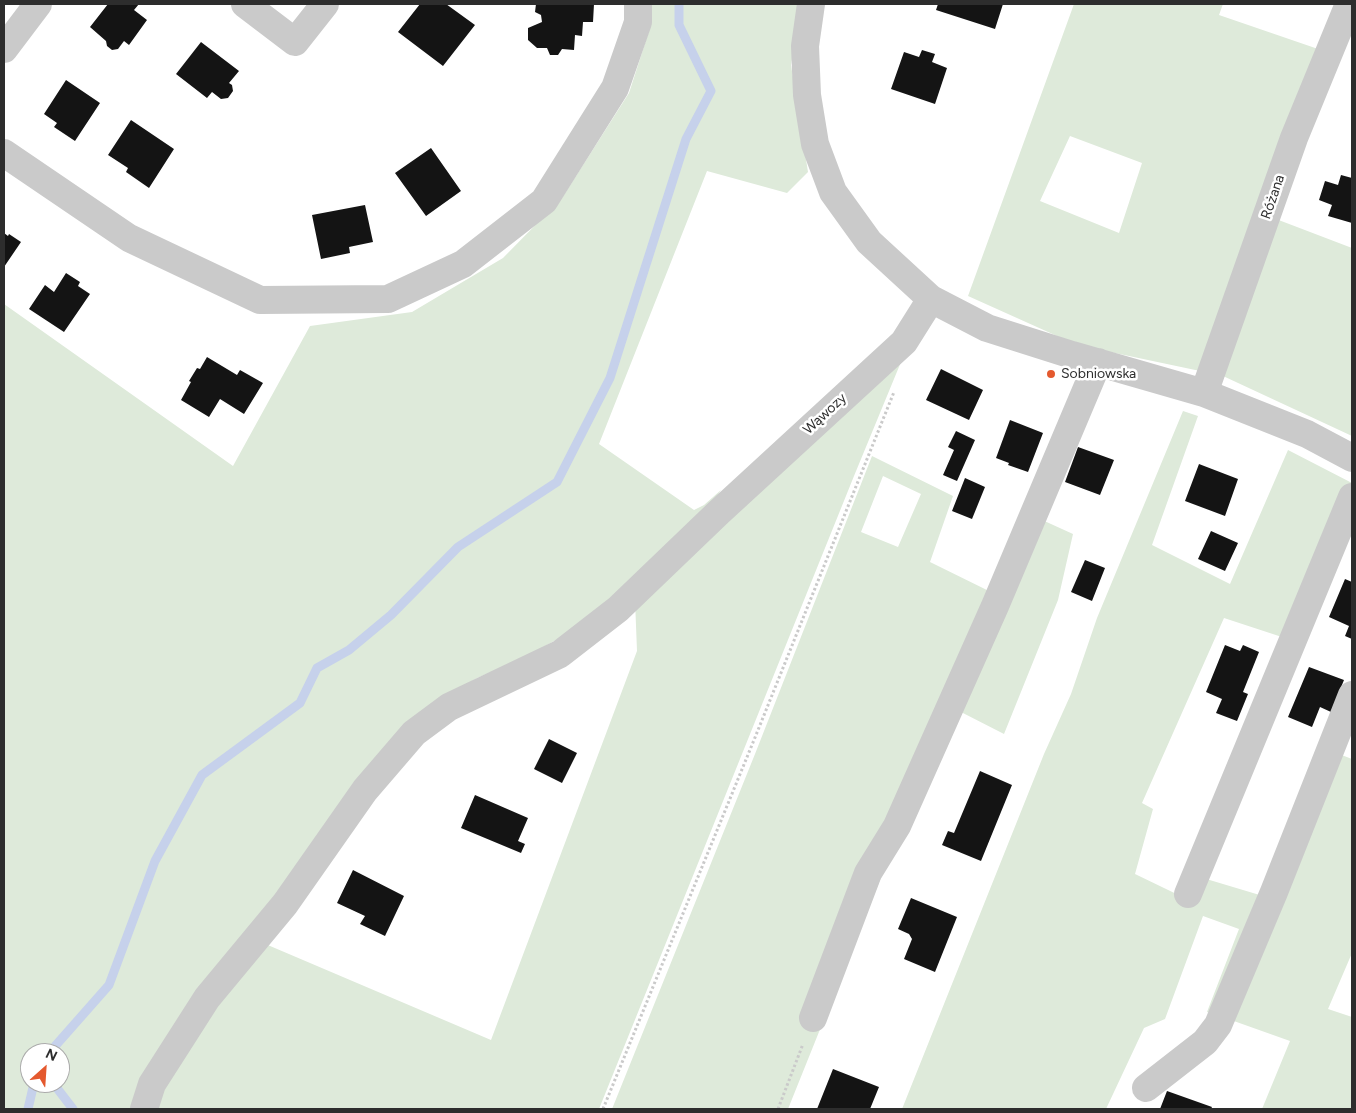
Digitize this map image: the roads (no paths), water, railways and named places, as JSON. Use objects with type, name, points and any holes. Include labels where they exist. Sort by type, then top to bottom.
[{"type":"street","points":[[4,48],[38,4]]},
{"type":"street","points":[[245,4],[295,42],[325,4]]},
{"type":"street","points":[[4,153],[129,238],[260,300],[388,299],[463,264],[544,201],[615,88],[638,22],[638,4]]},
{"type":"street","points":[[811,4],[805,46],[807,95],[815,144],[833,192],[869,242],[931,299],[987,328],[1204,393],[1307,434],[1352,458]]},
{"type":"street","name":"Różana","points":[[1204,393],[1294,138],[1349,4]]},
{"type":"street","name":"Wąwozy","points":[[144,1109],[152,1084],[207,998],[285,904],[365,790],[414,733],[449,707],[560,654],[618,609],[710,521],[904,342],[931,299]]},
{"type":"street","points":[[813,1018],[868,873],[897,826],[995,606],[1098,362]]},
{"type":"street","points":[[1188,894],[1352,497]]},
{"type":"street","points":[[1146,1088],[1205,1042],[1218,1025],[1278,883],[1352,695]]},
{"type":"waterway","points":[[58,1043],[109,985],[155,861],[202,775],[300,703],[317,668],[349,650],[391,615],[458,547],[557,482],[610,378],[686,139],[711,91],[679,25],[679,4]]},
{"type":"waterway","points":[[28,1109],[32,1093]]},
{"type":"waterway","points":[[61,1093],[73,1109]]},
{"type":"place","name":"Sobniowska","points":[[1051,374]]}]
